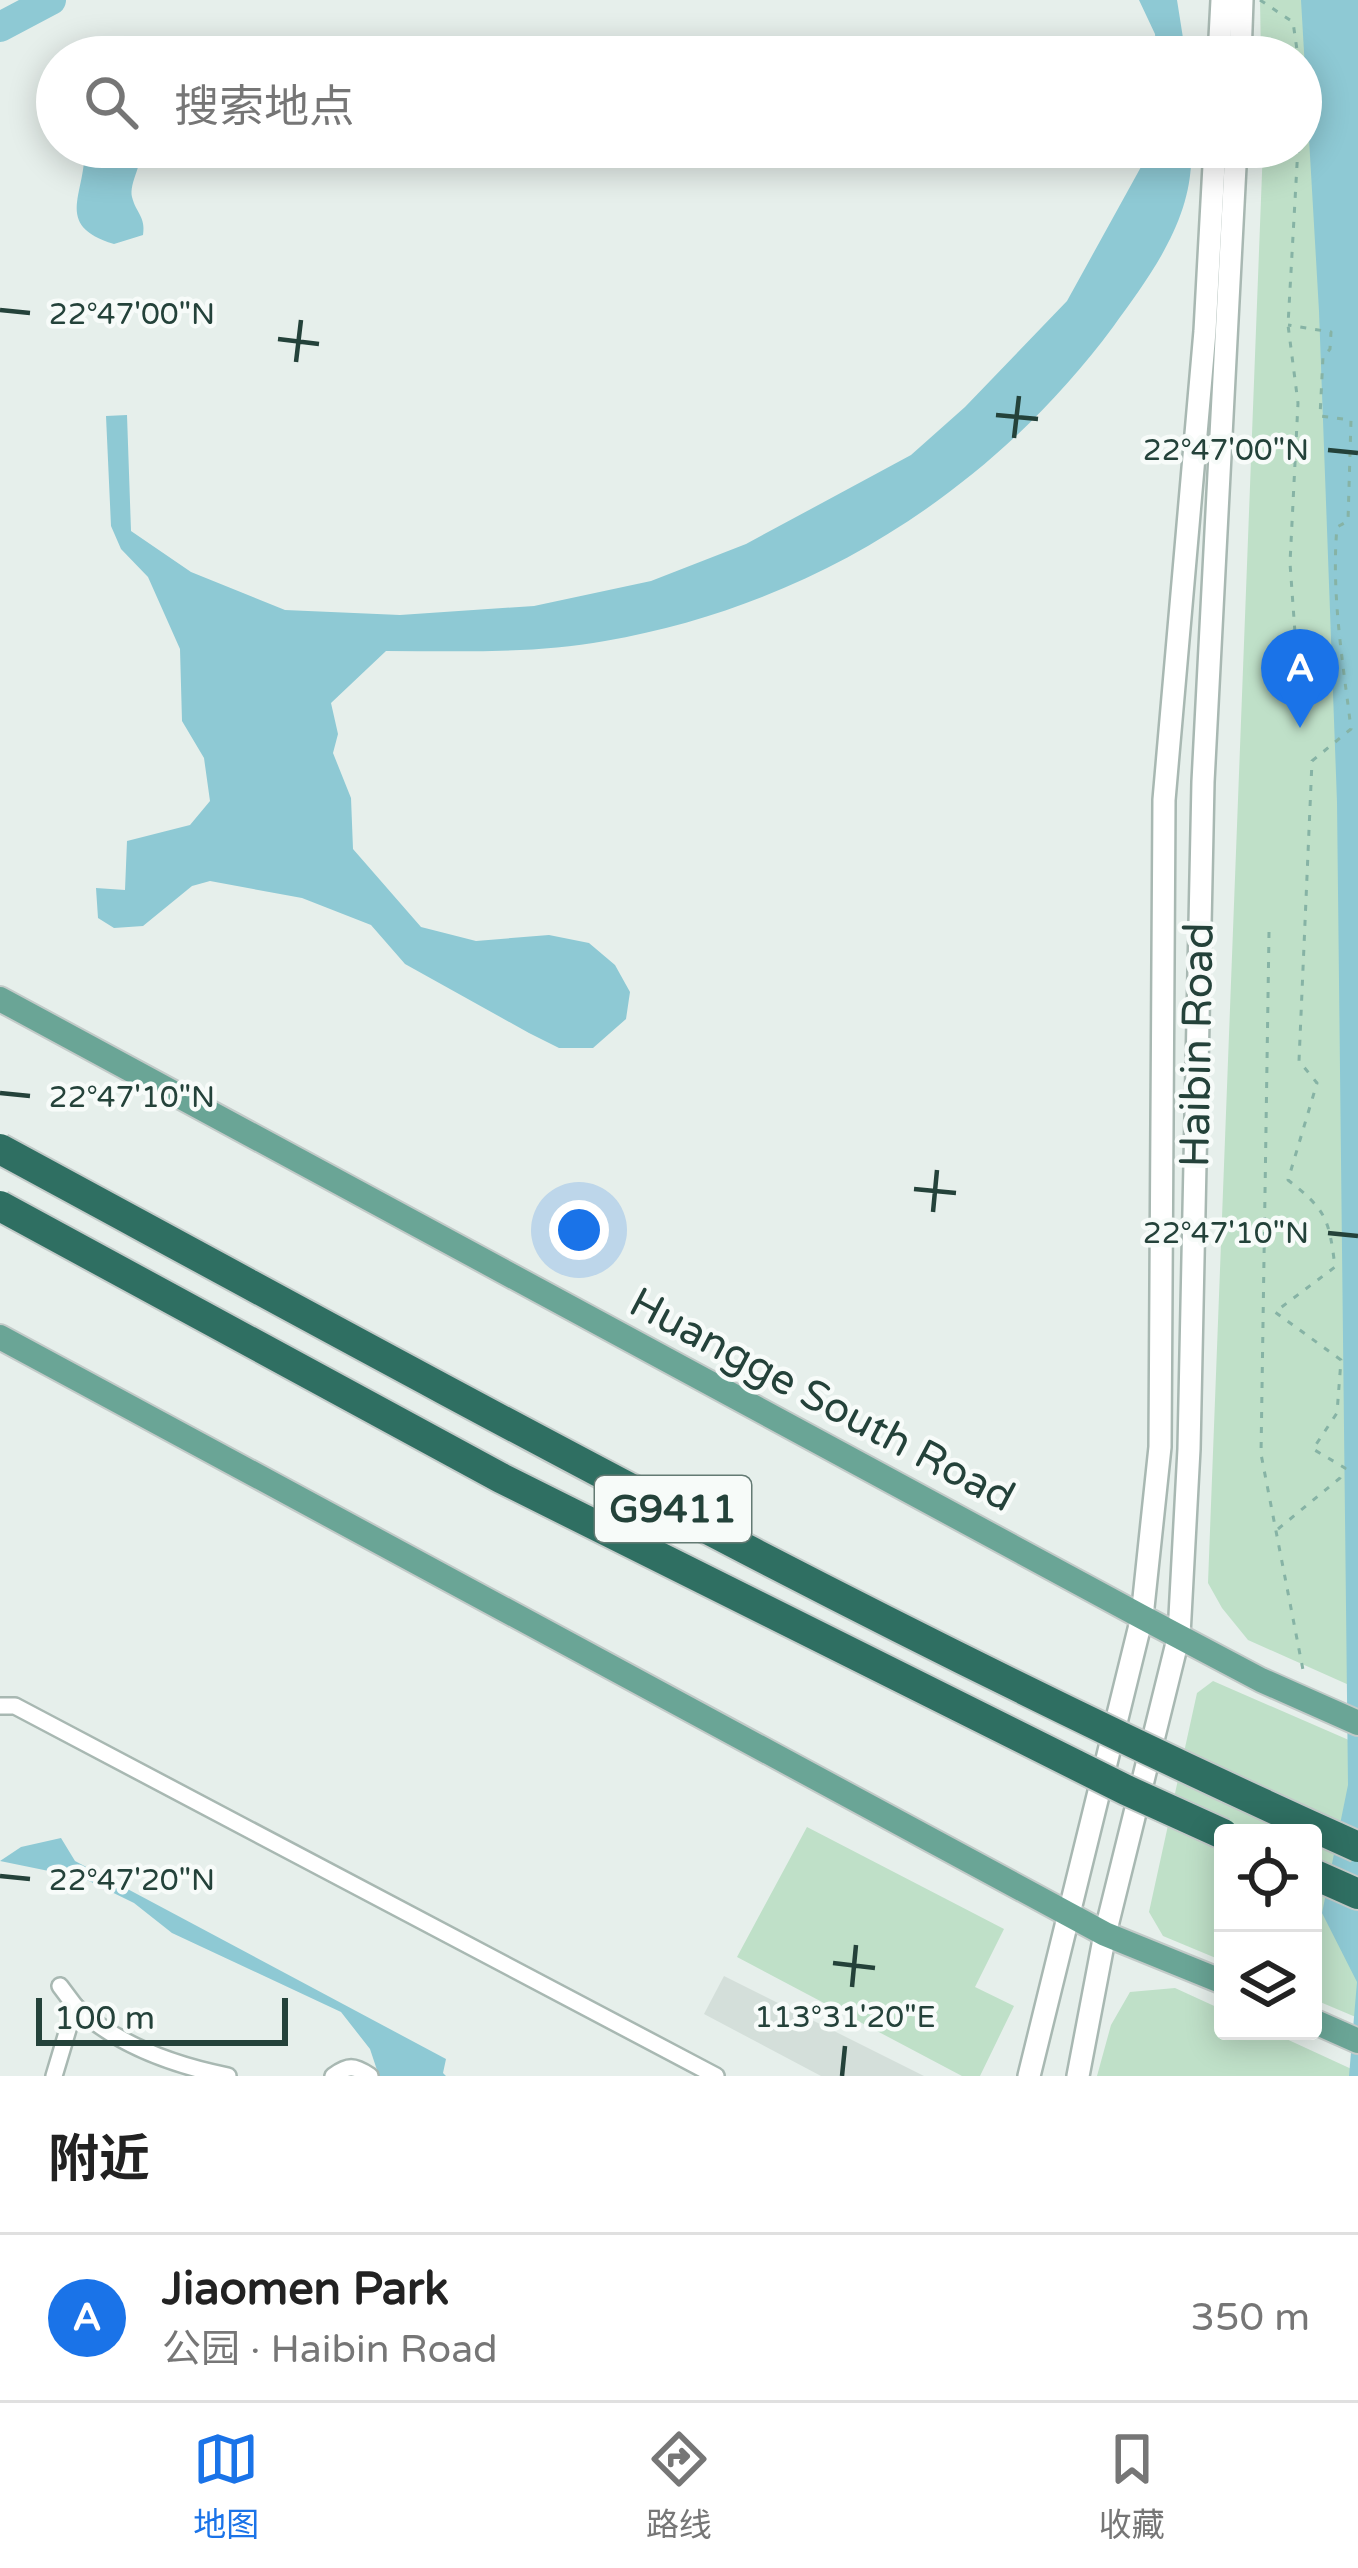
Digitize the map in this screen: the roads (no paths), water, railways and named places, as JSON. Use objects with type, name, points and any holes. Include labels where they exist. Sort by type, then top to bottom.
[{"type":"highway","name":"G9411","points":[[0,1148],[532,1437],[1076,1715],[1358,1847]]},
{"type":"highway","name":"G9411","points":[[0,1206],[501,1478],[1214,1830]]},
{"type":"highway","points":[[1322,1878],[1358,1894]]},
{"type":"main road","name":"Huangge South Road","points":[[0,1000],[1142,1617],[1358,1723]]},
{"type":"main road","points":[[0,1337],[1105,1934],[1214,1978]]},
{"type":"main road","points":[[1322,2025],[1358,2041]]},
{"type":"street","points":[[1221,36],[1222,0]]},
{"type":"street","points":[[1241,36],[1242,0]]},
{"type":"street","points":[[1029,2076],[1142,1617],[1160,1447],[1164,800],[1205,332],[1214,168]]},
{"type":"street","name":"Haibin Road","points":[[1078,2076],[1105,1934],[1179,1635],[1189,1449],[1203,782],[1235,168]]},
{"type":"street","points":[[0,1706],[15,1706],[716,2076]]},
{"type":"street","points":[[60,1986],[75,2006],[122,2040],[175,2062],[228,2076]]},
{"type":"street","points":[[56,2071],[75,2006]]},
{"type":"street","points":[[333,2076],[357,2067],[370,2076]]},
{"type":"water","points":[[1139,0],[1177,0],[1183,36],[1155,34]]},
{"type":"water","points":[[1301,0],[1358,0],[1358,2076],[1349,2076],[1357,1982],[1322,1913],[1348,1785],[1337,802],[1311,168],[1322,168],[1322,36],[1303,36]]},
{"type":"water","points":[[83,168],[138,168],[132,191],[143,235],[114,244],[95,236],[83,227],[77,205]]},
{"type":"water","points":[[1140,168],[1190,168],[1186,197],[1168,243],[1113,327],[1064,387],[952,490],[889,533],[753,601],[680,624],[551,648],[386,651],[331,703],[338,734],[333,753],[351,798],[353,849],[421,927],[476,941],[549,935],[589,943],[615,965],[630,992],[626,1019],[593,1048],[559,1048],[529,1033],[405,964],[371,925],[302,898],[210,881],[192,886],[143,926],[114,928],[98,918],[96,888],[125,890],[127,841],[190,825],[210,801],[204,758],[182,721],[180,649],[148,577],[121,549],[111,526],[106,416],[127,415],[131,531],[191,572],[285,610],[400,615],[534,606],[651,581],[746,544],[911,455],[965,407],[1067,301]]},
{"type":"water","points":[[61,1838],[75,1861],[446,2059],[446,2076],[379,2076],[370,2049],[341,2012],[172,1933],[134,1903],[83,1878],[0,1861],[21,1847]]},
{"type":"waterway","points":[[0,27],[51,0]]},
{"type":"place","name":"Jiaomen Park","points":[[1300,728]]}]
